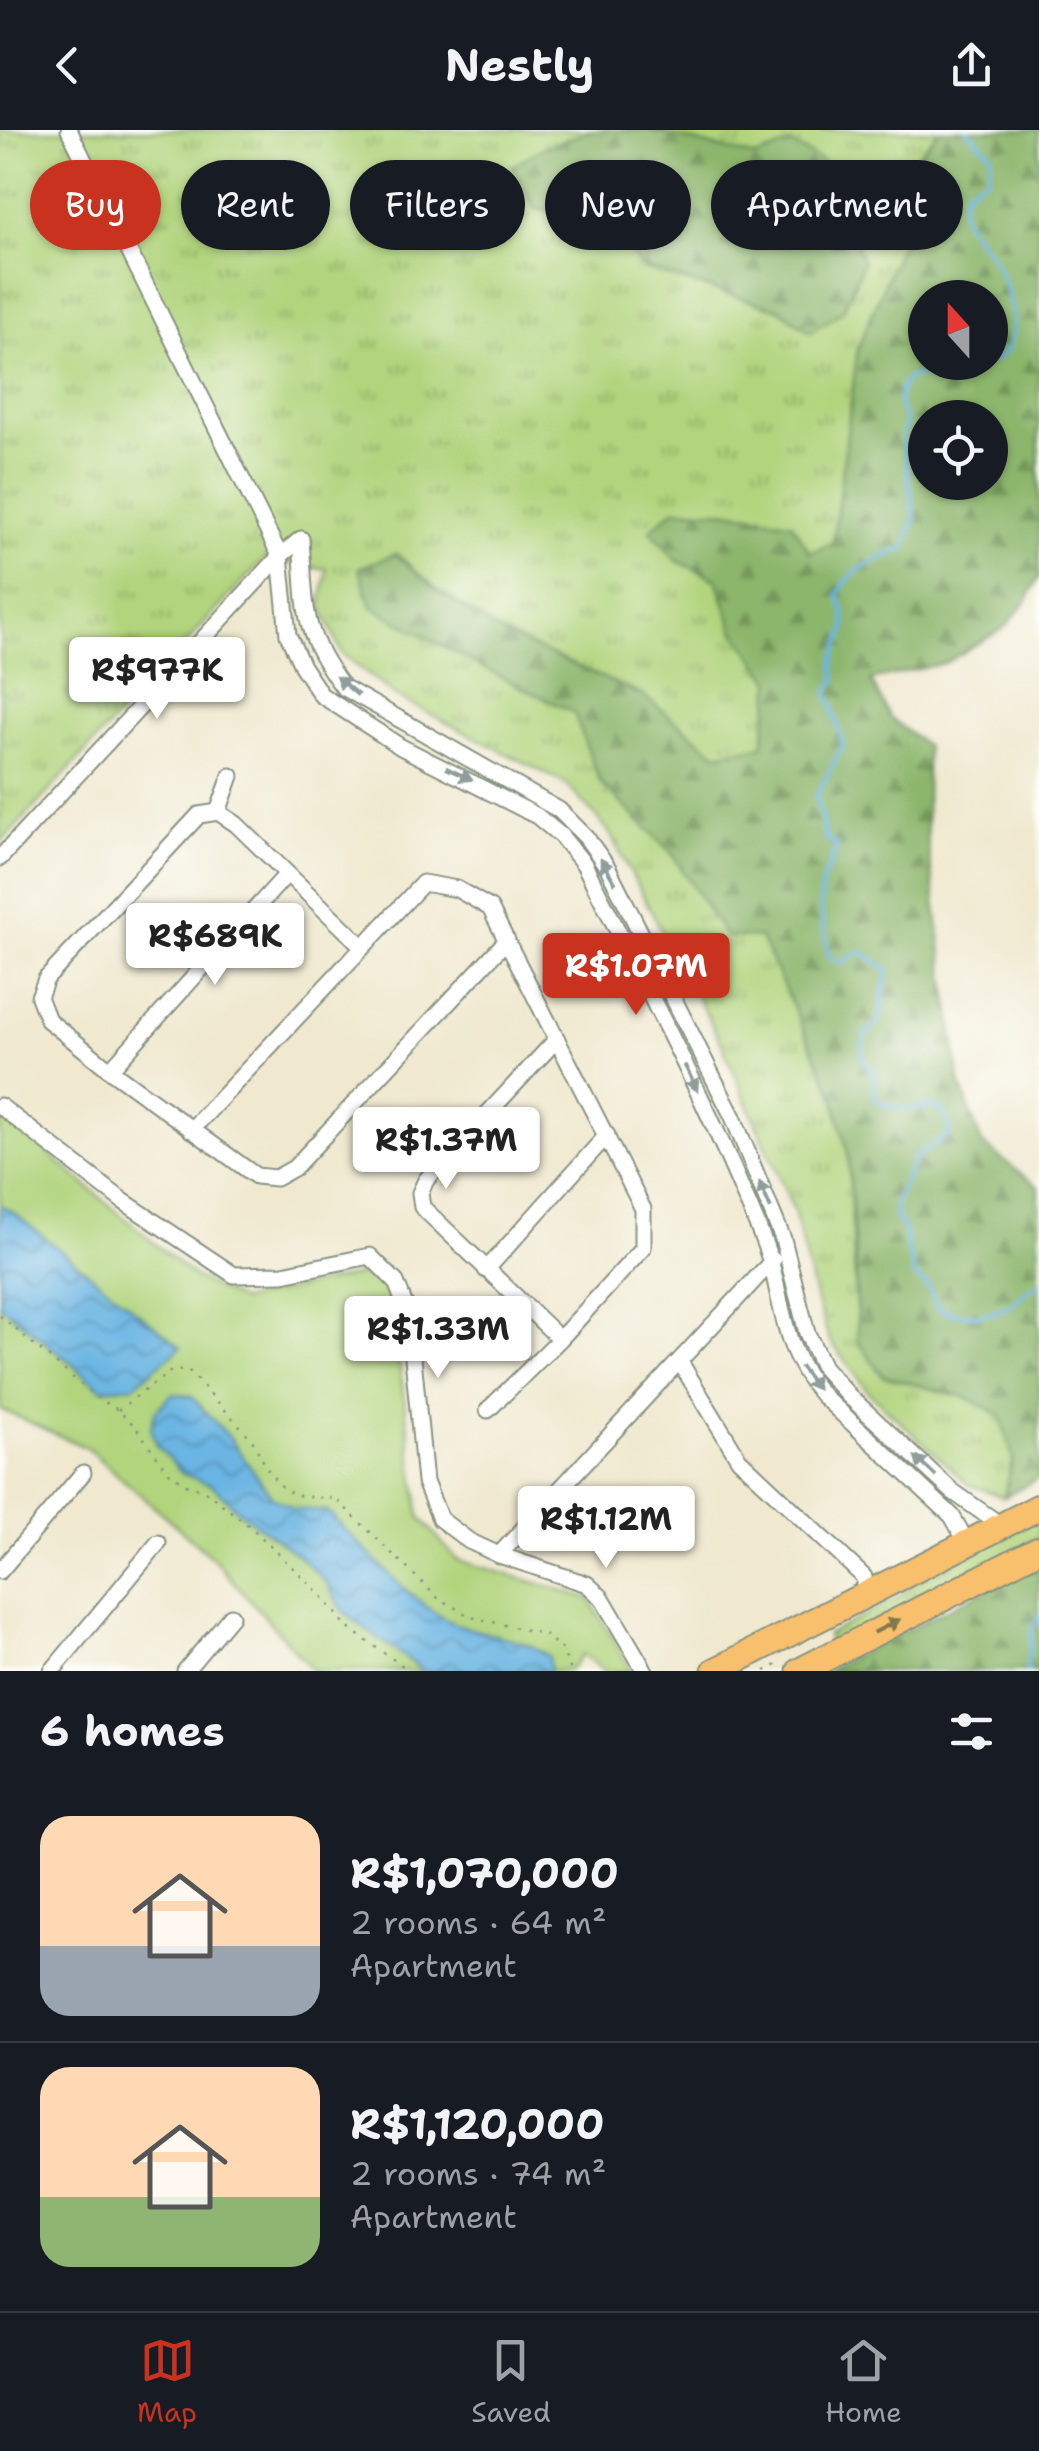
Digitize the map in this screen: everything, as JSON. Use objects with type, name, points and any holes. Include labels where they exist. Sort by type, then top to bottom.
[{"type":"main road","points":[[715,1671],[1039,1507]]},
{"type":"main road","points":[[800,1671],[1039,1549]]},
{"type":"main road","points":[[838,1652],[820,1644],[820,1632],[859,1611],[864,1597]]},
{"type":"main road","points":[[786,1635],[802,1644],[804,1660],[800,1671]]},
{"type":"street","points":[[69,130],[280,556],[288,635],[302,666],[322,695],[401,746],[536,816],[584,864],[779,1259],[824,1367],[849,1396],[952,1490],[1002,1526]]},
{"type":"street","points":[[0,858],[280,556],[302,539],[308,629],[320,657],[343,686],[559,810],[586,836],[629,908],[734,1117],[783,1239],[779,1259],[793,1354],[806,1376],[952,1516],[967,1543]]},
{"type":"street","points":[[218,812],[231,776]]},
{"type":"street","points":[[363,947],[236,824],[218,812],[200,815],[46,979],[39,996],[48,1020],[110,1070],[256,1176],[276,1178],[294,1168],[507,940]]},
{"type":"street","points":[[110,1070],[286,875]]},
{"type":"street","points":[[191,1130],[424,883],[457,889],[490,908],[644,1209],[643,1248],[488,1410]]},
{"type":"street","points":[[558,1039],[426,1180],[420,1193],[422,1207],[560,1339]]},
{"type":"street","points":[[0,1106],[123,1201],[234,1275],[283,1274],[370,1256],[396,1282],[409,1316],[426,1482],[440,1518],[469,1541],[499,1555],[587,1584],[602,1598],[645,1671]]},
{"type":"street","points":[[486,1270],[607,1134]]},
{"type":"street","points":[[499,1555],[779,1259]]},
{"type":"street","points":[[680,1362],[740,1459],[864,1576],[864,1597]]},
{"type":"street","points":[[0,1572],[83,1473]]},
{"type":"street","points":[[52,1671],[158,1543]]},
{"type":"street","points":[[185,1671],[231,1616]]},
{"type":"path","points":[[0,1316],[118,1410],[168,1471],[183,1483],[205,1491],[253,1529],[348,1628],[410,1671]]},
{"type":"path","points":[[118,1410],[171,1371],[188,1370],[252,1438],[269,1472],[281,1486],[294,1495],[336,1499],[438,1598],[472,1617],[543,1634],[562,1648],[570,1668],[566,1671]]},
{"type":"green space","points":[[0,130],[593,130],[545,147],[535,208],[545,209],[545,250],[629,250],[641,268],[779,309],[810,332],[802,250],[898,250],[858,348],[833,543],[810,553],[792,523],[729,511],[675,509],[677,561],[717,579],[734,630],[772,682],[763,746],[717,754],[644,696],[501,633],[437,589],[396,554],[359,568],[481,667],[575,713],[600,782],[671,852],[725,936],[761,937],[833,1092],[848,1154],[858,1341],[883,1376],[968,1398],[1000,1415],[1013,1458],[1004,1497],[968,1484],[869,1393],[829,1339],[794,1211],[721,1042],[608,830],[566,784],[397,697],[342,654],[321,606],[327,569],[264,559],[0,844]]},
{"type":"green space","points":[[593,130],[647,130],[756,157],[791,144],[820,160],[711,160],[711,250],[858,250],[863,262],[843,311],[810,332],[779,309],[641,268],[629,250],[691,250],[691,160],[545,160],[545,210],[535,209],[525,190],[522,160],[545,147]]},
{"type":"green space","points":[[647,130],[939,130],[914,160],[793,160],[791,145],[756,157]]},
{"type":"green space","points":[[939,130],[1039,130],[1039,577],[1026,602],[1004,628],[945,663],[871,680],[890,718],[926,746],[927,840],[960,1083],[982,1144],[1039,1187],[1039,1478],[1004,1497],[1013,1458],[1000,1415],[968,1398],[883,1376],[858,1341],[848,1154],[833,1093],[761,938],[725,936],[671,852],[600,782],[574,713],[372,607],[359,568],[396,554],[437,590],[501,633],[644,696],[717,754],[763,746],[772,682],[734,630],[717,579],[677,561],[650,530],[675,509],[729,511],[792,523],[810,553],[833,543],[858,348],[898,250],[963,250],[963,160],[914,160]]},
{"type":"green space","points":[[0,1112],[194,1277],[241,1301],[361,1274],[389,1287],[420,1517],[457,1560],[589,1598],[632,1671],[604,1671],[582,1654],[569,1671],[313,1671],[212,1557],[87,1448],[0,1409]]},
{"type":"green space","points":[[1039,1518],[1039,1538],[830,1645],[827,1635],[896,1599],[912,1584]]},
{"type":"green space","points":[[1039,1562],[1039,1671],[826,1671]]},
{"type":"water","points":[[0,1205],[181,1347],[133,1386],[102,1389],[0,1305]]},
{"type":"water","points":[[172,1394],[191,1396],[229,1437],[272,1497],[295,1509],[327,1511],[401,1585],[433,1611],[460,1625],[537,1649],[548,1656],[550,1671],[424,1671],[372,1634],[343,1611],[326,1582],[299,1556],[242,1514],[212,1485],[183,1474],[157,1446],[151,1428],[155,1412]]},
{"type":"waterway","points":[[967,130],[991,154],[989,176],[967,189],[963,215],[989,252],[1002,280]]},
{"type":"waterway","points":[[1008,296],[1013,318],[1008,346]]},
{"type":"waterway","points":[[908,378],[899,401],[906,424],[902,436],[915,519],[904,549],[857,571],[838,596],[846,623],[835,657],[836,680],[828,691],[843,745],[816,797],[826,839],[836,845],[822,883],[822,920],[829,957],[843,963],[859,951],[888,969],[878,1023],[864,1036],[862,1056],[876,1081],[872,1089],[879,1103],[902,1109],[937,1107],[948,1126],[950,1134],[915,1157],[895,1203],[914,1276],[927,1285],[939,1309],[967,1315],[1004,1309],[1039,1284]]},
{"type":"waterway","points":[[1027,1671],[1032,1630],[1039,1615]]}]
